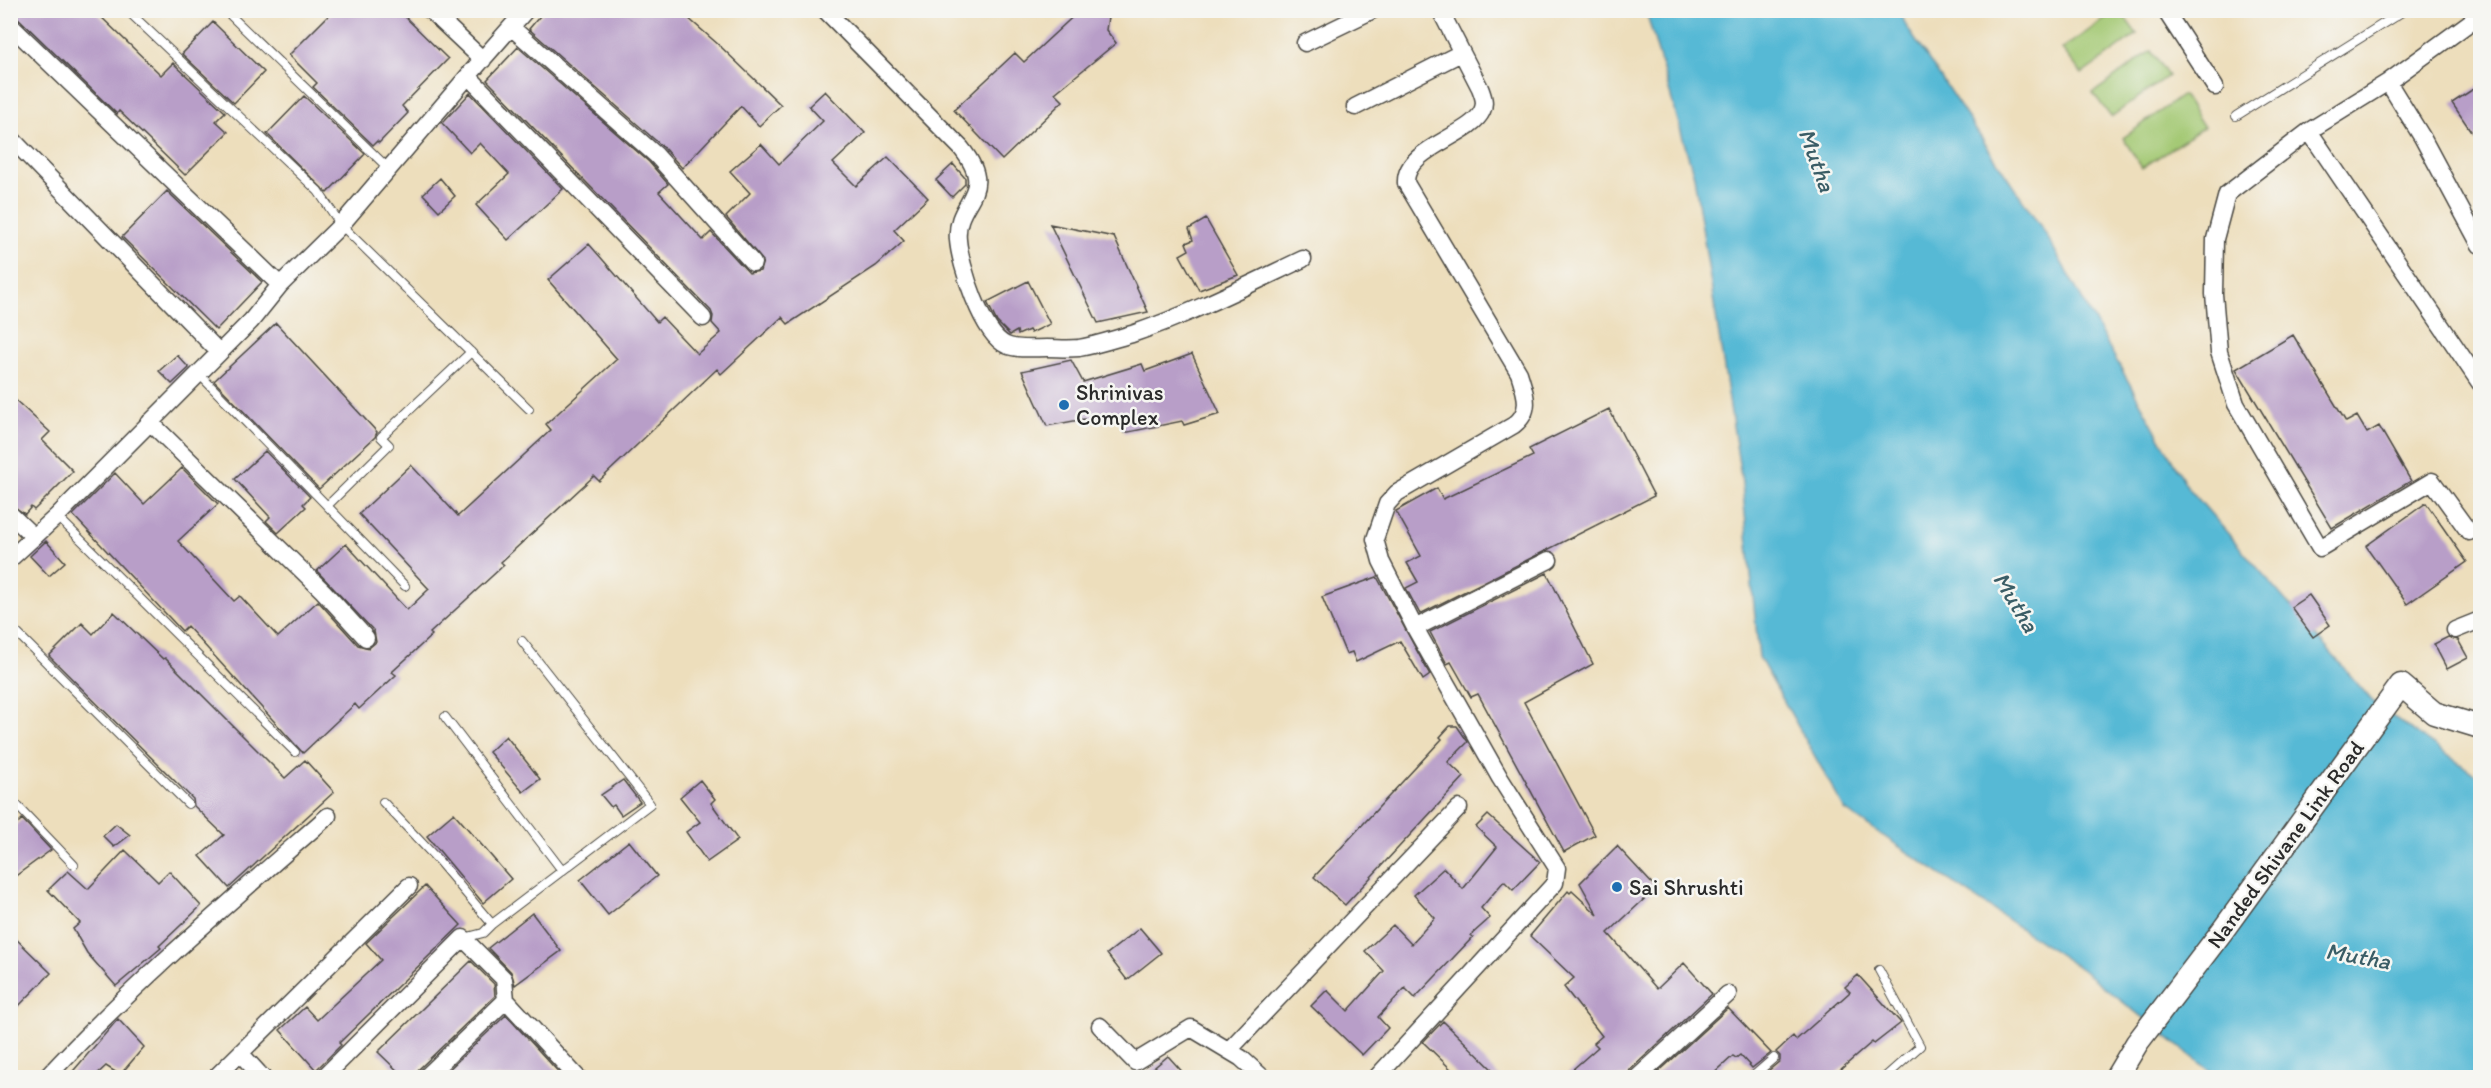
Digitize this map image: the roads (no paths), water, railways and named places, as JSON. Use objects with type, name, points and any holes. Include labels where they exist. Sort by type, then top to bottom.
[{"type":"street","points":[[430,10],[483,60]]},
{"type":"street","points":[[10,559],[57,516],[251,321],[280,285],[341,225],[526,10]]},
{"type":"street","points":[[825,10],[974,163],[977,173],[976,185],[957,236],[976,304],[986,326],[1006,345],[1023,349],[1078,348],[1106,342],[1173,320],[1303,259]]},
{"type":"street","points":[[1305,43],[1373,10]]},
{"type":"street","points":[[1376,1077],[1555,883],[1557,868],[1500,778],[1415,628],[1381,561],[1375,539],[1387,504],[1397,493],[1514,425],[1524,413],[1528,402],[1519,373],[1406,183],[1406,177],[1414,162],[1472,121],[1483,110],[1484,101],[1480,88],[1440,10]]},
{"type":"street","points":[[2165,10],[2215,87]]},
{"type":"street","points":[[2469,532],[2432,482],[2319,548],[2236,404],[2219,352],[2214,294],[2215,239],[2227,194],[2309,131],[2388,82],[2481,15]]},
{"type":"street","points":[[10,25],[280,285]]},
{"type":"street","points":[[511,27],[656,155],[753,263]]},
{"type":"street","points":[[1355,107],[1461,53]]},
{"type":"street","points":[[468,76],[703,318]]},
{"type":"street","points":[[2388,82],[2422,137],[2481,245]]},
{"type":"street","points":[[2309,131],[2481,383]]},
{"type":"street","points":[[10,137],[219,352]]},
{"type":"street","points":[[150,422],[323,591],[366,638]]},
{"type":"street","points":[[10,514],[34,537]]},
{"type":"street","points":[[1415,628],[1549,560]]},
{"type":"street","points":[[2455,630],[2481,620]]},
{"type":"street","name":"Nanded Shivane Link Road","points":[[2116,1077],[2137,1043],[2223,930],[2401,686],[2434,713],[2481,727]]},
{"type":"street","points":[[1229,1050],[1459,808]]},
{"type":"street","points":[[46,1077],[74,1047],[222,909],[328,816]]},
{"type":"street","points":[[215,1077],[241,1054],[409,886]]},
{"type":"street","points":[[323,1077],[464,938],[504,979],[506,1000],[578,1077]]},
{"type":"street","points":[[1637,1077],[1728,994]]},
{"type":"street","points":[[425,1077],[506,1000]]},
{"type":"street","points":[[1100,1026],[1135,1062],[1191,1028],[1229,1050],[1256,1075]]},
{"type":"street","points":[[241,1054],[262,1077]]},
{"type":"lane","points":[[127,10],[318,191],[341,225],[529,408]]},
{"type":"lane","points":[[225,10],[389,169]]},
{"type":"lane","points":[[2236,116],[2405,10]]},
{"type":"lane","points":[[327,506],[389,445],[381,437],[471,352]]},
{"type":"lane","points":[[198,374],[405,586]]},
{"type":"lane","points":[[57,516],[295,752]]},
{"type":"lane","points":[[10,626],[188,804]]},
{"type":"lane","points":[[464,938],[483,933],[561,869],[650,804],[522,642]]},
{"type":"lane","points":[[445,717],[561,869]]},
{"type":"lane","points":[[10,798],[74,865]]},
{"type":"lane","points":[[383,802],[437,859],[492,924]]},
{"type":"lane","points":[[1879,970],[1920,1046],[1884,1077]]},
{"type":"lane","points":[[1751,1077],[1774,1058]]},
{"type":"water","name":"Mutha","points":[[1646,11],[1900,11],[1906,26],[2045,233],[2187,486],[2375,704],[2480,778],[2480,1077],[2218,1077],[2081,969],[1845,810],[1759,657],[1742,483],[1694,176]]},
{"type":"place","name":"Shrinivas Complex","points":[[1064,405]]},
{"type":"place","name":"Sai Shrushti","points":[[1617,887]]}]
